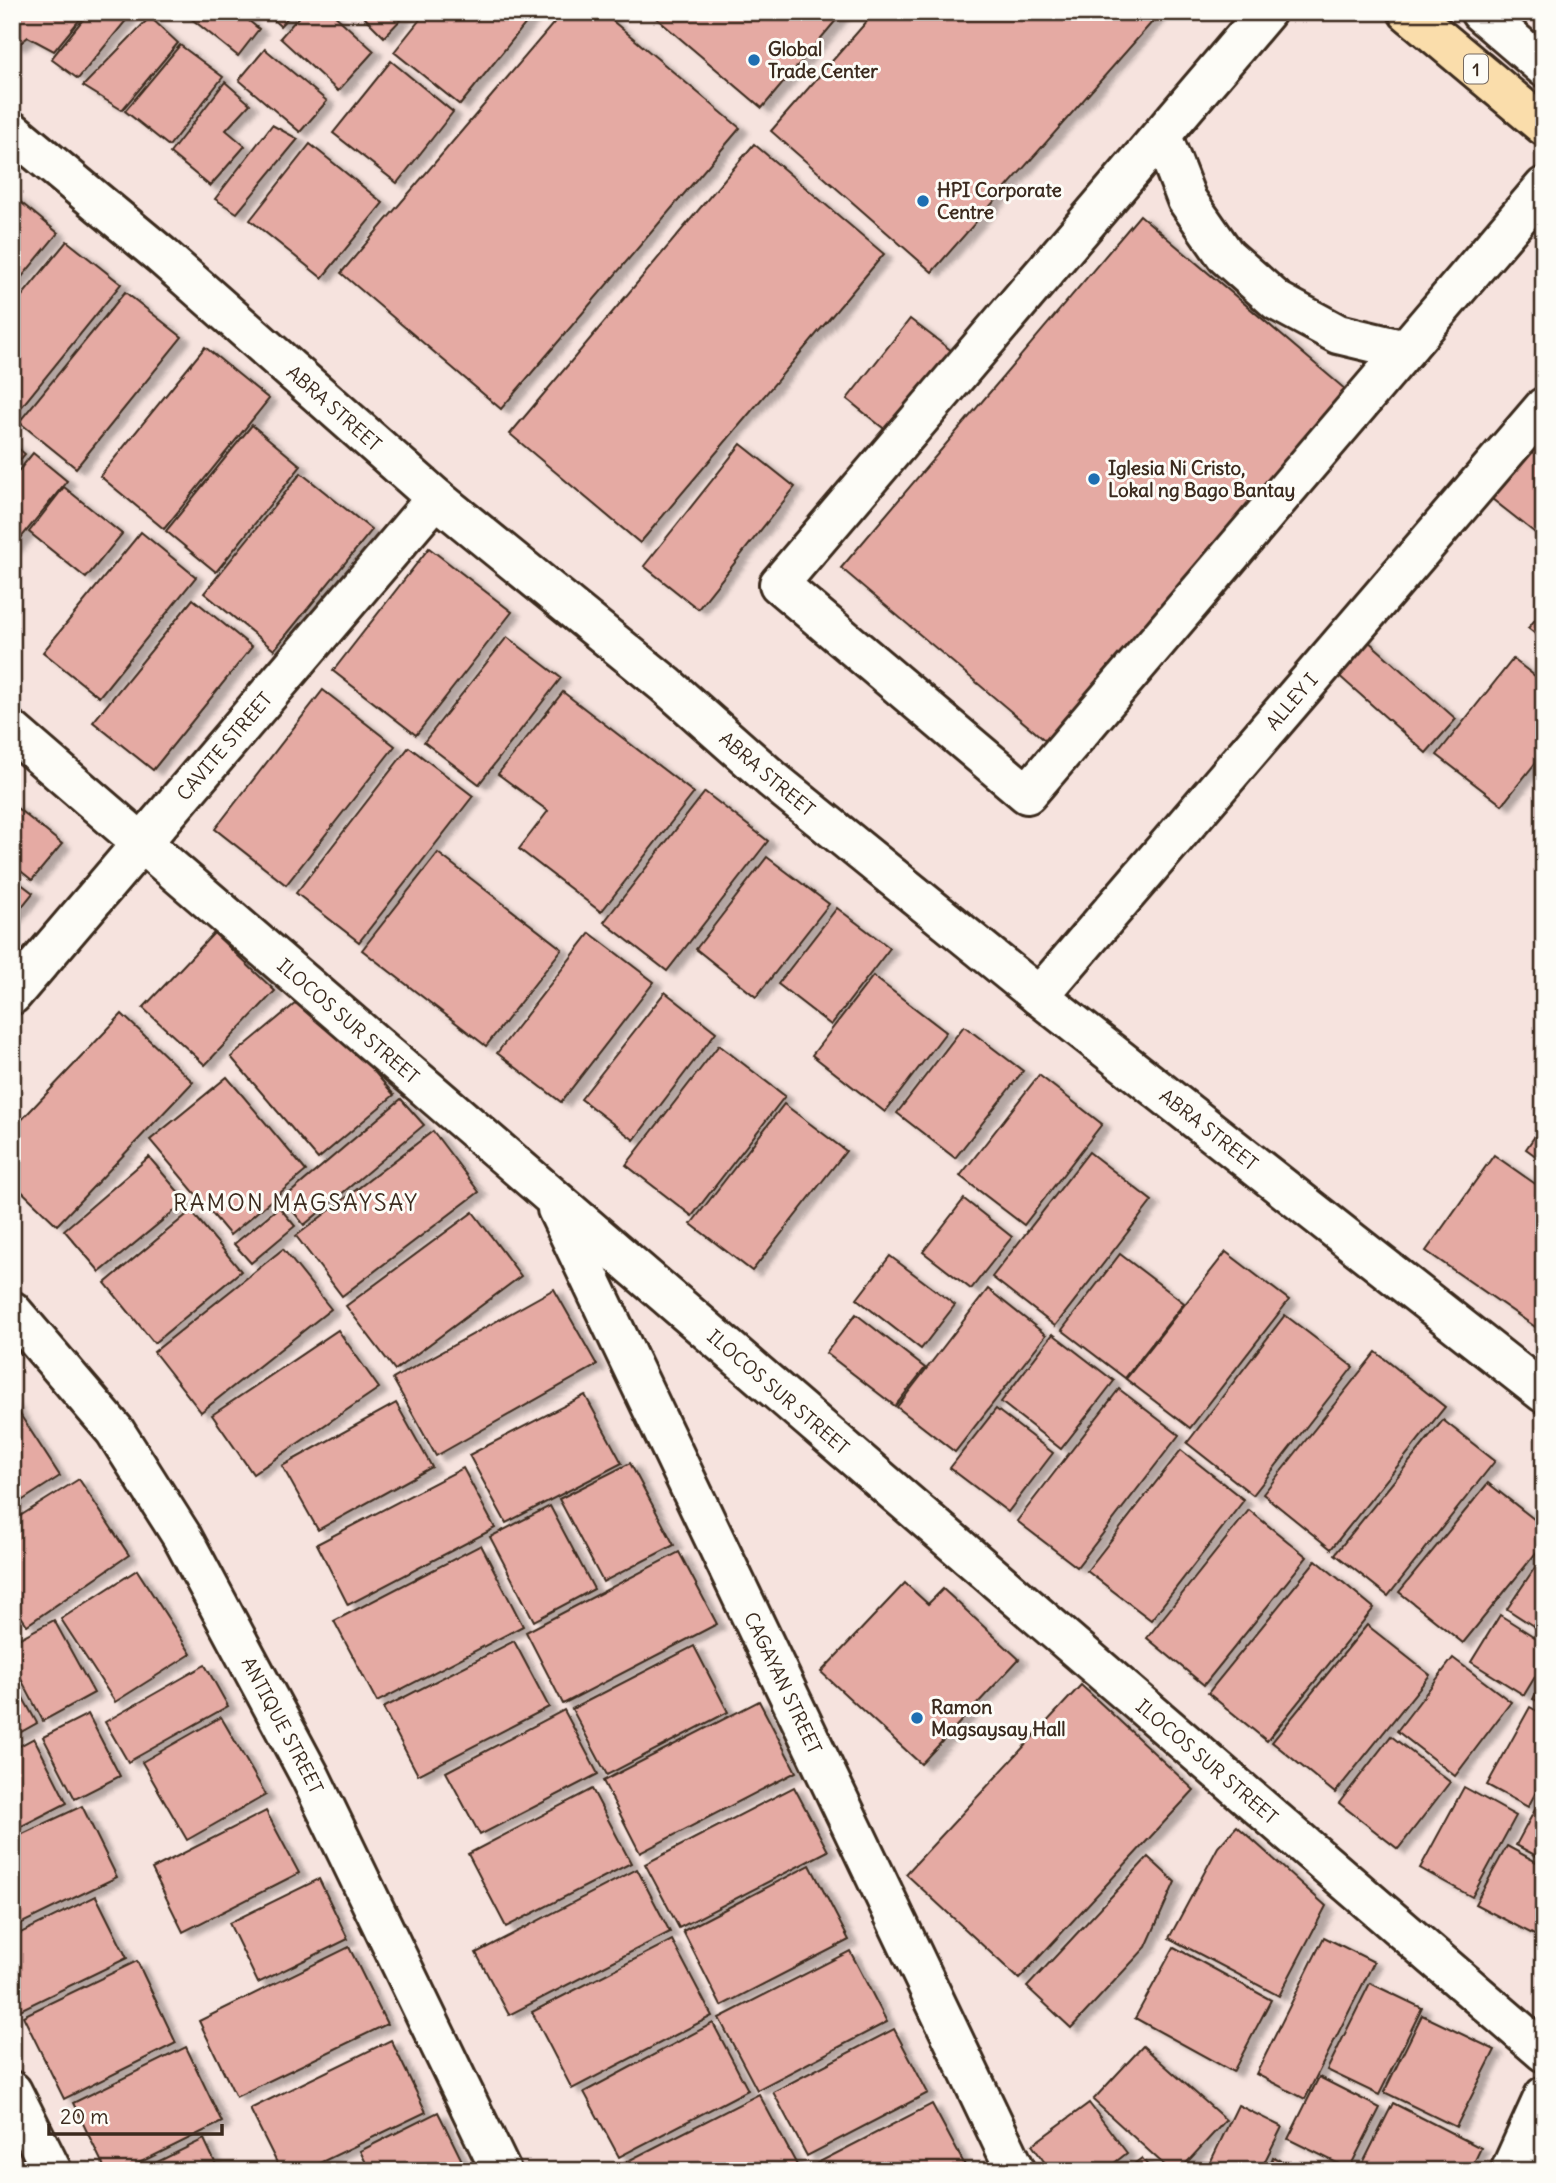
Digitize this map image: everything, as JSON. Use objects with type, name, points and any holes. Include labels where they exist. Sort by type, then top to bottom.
[{"type":"highway","name":"1","points":[[1408,12],[1544,126]]},
{"type":"street","points":[[1266,12],[779,584],[1027,794],[1544,187]]},
{"type":"street","points":[[1480,12],[1544,67]]},
{"type":"street","name":"ABRA STREET","points":[[12,131],[161,255],[436,498],[666,685],[773,780],[1039,996],[1544,1393]]},
{"type":"street","points":[[1162,136],[1186,200],[1226,256],[1278,301],[1338,334],[1405,350]]},
{"type":"street","name":"ALLEY I","points":[[1039,996],[1544,407]]},
{"type":"street","name":"CAVITE STREET","points":[[12,995],[144,844],[436,498]]},
{"type":"street","name":"ILOCOS SUR STREET","points":[[12,730],[1544,2052]]},
{"type":"street","name":"CAGAYAN STREET","points":[[550,1194],[1016,2171]]},
{"type":"street","name":"ANTIQUE STREET","points":[[12,1311],[115,1431],[181,1535],[311,1778],[501,2171]]},
{"type":"street","points":[[12,2091],[52,2171]]},
{"type":"street","points":[[1510,2171],[1544,2096]]},
{"type":"building","points":[[12,12],[86,12],[54,51],[28,37],[17,46],[12,42]]},
{"type":"building","points":[[89,12],[133,12],[78,79],[51,59]]},
{"type":"building","points":[[183,12],[238,12],[259,29],[238,56]]},
{"type":"building","points":[[265,12],[293,12],[280,26]]},
{"type":"building","points":[[303,12],[331,12],[374,51],[338,91],[280,38]]},
{"type":"building","points":[[359,12],[408,12],[384,37]]},
{"type":"building","points":[[426,12],[535,12],[460,105],[394,52]]},
{"type":"building","points":[[563,12],[602,12],[740,128],[501,409],[341,273]]},
{"type":"building","name":"Global Trade Center","points":[[649,12],[843,12],[762,108]]},
{"type":"building","name":"HPI Corporate Centre","points":[[875,12],[1161,12],[932,272],[771,131]]},
{"type":"building","points":[[150,17],[178,43],[122,110],[83,86]]},
{"type":"building","points":[[180,45],[223,77],[169,146],[125,111]]},
{"type":"building","points":[[265,49],[327,101],[300,132],[239,80]]},
{"type":"building","points":[[391,61],[453,112],[397,183],[333,133]]},
{"type":"building","points":[[225,82],[250,104],[226,130],[245,146],[210,186],[170,153]]},
{"type":"building","points":[[272,125],[298,139],[237,213],[215,199]]},
{"type":"building","points":[[310,144],[383,203],[322,278],[250,220]]},
{"type":"building","points":[[754,144],[884,254],[640,543],[510,434]]},
{"type":"building","points":[[12,195],[58,233],[12,289]]},
{"type":"building","name":"Iglesia Ni Cristo, Lokal ng Bago Bantay","points":[[1140,215],[1346,390],[1047,742],[841,568]]},
{"type":"building","points":[[67,241],[121,284],[15,415],[12,412],[12,308]]},
{"type":"building","points":[[125,292],[182,337],[76,468],[19,422]]},
{"type":"building","points":[[910,319],[957,355],[893,436],[847,399]]},
{"type":"building","points":[[205,347],[269,399],[164,529],[100,476]]},
{"type":"building","points":[[1544,415],[1544,540],[1482,491]]},
{"type":"building","points":[[252,425],[301,466],[216,572],[166,531]]},
{"type":"building","points":[[12,443],[25,454],[12,469]]},
{"type":"building","points":[[741,444],[795,487],[698,609],[644,566]]},
{"type":"building","points":[[33,453],[67,481],[12,549],[12,479]]},
{"type":"building","points":[[301,473],[372,530],[274,650],[204,593]]},
{"type":"building","points":[[64,487],[122,534],[86,578],[29,532]]},
{"type":"building","points":[[141,532],[196,577],[99,697],[43,652]]},
{"type":"building","points":[[429,548],[512,612],[416,735],[333,671]]},
{"type":"building","points":[[193,599],[252,647],[153,770],[93,722]]},
{"type":"building","points":[[1544,609],[1544,641],[1528,628]]},
{"type":"building","points":[[1358,632],[1456,719],[1426,753],[1328,666]]},
{"type":"building","points":[[507,637],[561,678],[479,784],[424,742]]},
{"type":"building","points":[[1513,659],[1544,683],[1544,752],[1502,805],[1437,755]]},
{"type":"building","points":[[323,690],[395,746],[286,885],[215,829]]},
{"type":"building","points":[[563,692],[694,793],[601,912],[519,849],[548,811],[498,774]]},
{"type":"building","points":[[409,747],[473,796],[359,942],[296,893]]},
{"type":"building","points":[[705,792],[768,841],[667,971],[604,922]]},
{"type":"building","points":[[12,804],[62,844],[32,880],[12,864]]},
{"type":"building","points":[[438,853],[562,949],[486,1046],[362,950]]},
{"type":"building","points":[[767,857],[829,904],[756,997],[696,949]]},
{"type":"building","points":[[12,877],[33,893],[12,919]]},
{"type":"building","points":[[837,908],[890,948],[831,1025],[778,984]]},
{"type":"building","points":[[214,933],[275,991],[205,1065],[143,1008]]},
{"type":"building","points":[[590,933],[654,982],[561,1102],[497,1053]]},
{"type":"building","points":[[873,976],[946,1032],[885,1112],[812,1055]]},
{"type":"building","points":[[665,992],[716,1032],[634,1140],[581,1099]]},
{"type":"building","points":[[308,993],[394,1095],[318,1159],[231,1057]]},
{"type":"building","points":[[122,1014],[193,1082],[57,1225],[12,1182],[12,1130]]},
{"type":"building","points":[[964,1026],[1023,1071],[955,1158],[897,1113]]},
{"type":"building","points":[[719,1045],[785,1096],[692,1216],[626,1165]]},
{"type":"building","points":[[1039,1075],[1102,1124],[1024,1225],[960,1176]]},
{"type":"building","points":[[227,1077],[306,1171],[230,1235],[150,1140]]},
{"type":"building","points":[[401,1099],[424,1125],[304,1225],[283,1199]]},
{"type":"building","points":[[784,1104],[846,1151],[752,1271],[691,1224]]},
{"type":"building","points":[[1544,1123],[1544,1162],[1526,1149]]},
{"type":"building","points":[[433,1131],[479,1192],[342,1296],[296,1236]]},
{"type":"building","points":[[1089,1152],[1152,1201],[1055,1326],[992,1277]]},
{"type":"building","points":[[1494,1155],[1544,1190],[1544,1333],[1426,1251]]},
{"type":"building","points":[[149,1157],[186,1201],[100,1272],[64,1230]]},
{"type":"building","points":[[964,1199],[1012,1237],[971,1289],[923,1252]]},
{"type":"building","points":[[279,1207],[295,1226],[251,1263],[234,1244]]},
{"type":"building","points":[[191,1211],[241,1271],[154,1343],[105,1283]]},
{"type":"building","points":[[473,1212],[521,1276],[395,1370],[346,1306]]},
{"type":"building","points":[[283,1249],[331,1309],[201,1412],[154,1352]]},
{"type":"building","points":[[1226,1252],[1289,1300],[1190,1428],[1126,1379]]},
{"type":"building","points":[[1120,1254],[1184,1303],[1125,1378],[1062,1330]]},
{"type":"building","points":[[890,1256],[955,1305],[921,1349],[857,1299]]},
{"type":"building","points":[[554,1289],[597,1365],[436,1456],[393,1379]]},
{"type":"building","points":[[988,1289],[1046,1335],[955,1452],[897,1407]]},
{"type":"building","points":[[856,1314],[925,1368],[895,1406],[826,1353]]},
{"type":"building","points":[[1285,1315],[1353,1367],[1253,1495],[1187,1443]]},
{"type":"building","points":[[338,1330],[379,1388],[253,1474],[212,1415]]},
{"type":"building","points":[[1053,1334],[1114,1381],[1061,1449],[1001,1402]]},
{"type":"building","points":[[1376,1352],[1445,1407],[1331,1549],[1263,1494]]},
{"type":"building","points":[[1119,1389],[1179,1435],[1077,1567],[1017,1521]]},
{"type":"building","points":[[585,1395],[622,1463],[506,1523],[469,1455]]},
{"type":"building","points":[[12,1402],[60,1476],[12,1507]]},
{"type":"building","points":[[396,1403],[432,1467],[318,1530],[282,1466]]},
{"type":"building","points":[[996,1409],[1053,1453],[1008,1512],[950,1468]]},
{"type":"building","points":[[1443,1420],[1495,1461],[1388,1596],[1335,1554]]},
{"type":"building","points":[[1181,1450],[1244,1500],[1151,1620],[1087,1571]]},
{"type":"building","points":[[630,1463],[674,1545],[603,1582],[559,1499]]},
{"type":"building","points":[[463,1468],[495,1528],[348,1605],[317,1544]]},
{"type":"building","points":[[79,1479],[129,1555],[27,1625],[12,1603],[12,1521]]},
{"type":"building","points":[[1488,1483],[1544,1527],[1544,1543],[1463,1643],[1399,1592]]},
{"type":"building","points":[[550,1506],[594,1589],[534,1621],[490,1537]]},
{"type":"building","points":[[1249,1510],[1307,1557],[1204,1685],[1147,1638]]},
{"type":"building","points":[[481,1545],[523,1626],[377,1702],[334,1621]]},
{"type":"building","points":[[679,1552],[717,1624],[563,1704],[526,1632]]},
{"type":"building","points":[[1544,1554],[1544,1633],[1507,1609]]},
{"type":"building","points":[[1316,1560],[1374,1608],[1267,1741],[1208,1693]]},
{"type":"building","points":[[137,1570],[191,1654],[115,1702],[61,1619]]},
{"type":"building","name":"Ramon Magsaysay Hall","points":[[905,1583],[928,1604],[943,1589],[1019,1659],[921,1764],[821,1672]]},
{"type":"building","points":[[1500,1615],[1544,1643],[1544,1662],[1524,1695],[1471,1662]]},
{"type":"building","points":[[54,1620],[94,1693],[43,1721],[12,1662],[12,1642]]},
{"type":"building","points":[[1367,1625],[1430,1675],[1335,1793],[1272,1742]]},
{"type":"building","points":[[514,1641],[549,1707],[418,1775],[383,1708]]},
{"type":"building","points":[[694,1646],[728,1712],[607,1775],[572,1709]]},
{"type":"building","points":[[1453,1658],[1511,1702],[1455,1776],[1397,1731]]},
{"type":"building","points":[[205,1665],[228,1706],[128,1762],[105,1722]]},
{"type":"building","points":[[12,1678],[37,1723],[12,1737]]},
{"type":"building","points":[[1544,1680],[1544,1704],[1533,1699]]},
{"type":"building","points":[[1081,1685],[1194,1790],[1019,1979],[906,1874]]},
{"type":"building","points":[[759,1701],[796,1772],[640,1853],[603,1781]]},
{"type":"building","points":[[1530,1707],[1544,1715],[1544,1777],[1528,1807],[1487,1785]]},
{"type":"building","points":[[564,1710],[598,1774],[480,1835],[446,1772]]},
{"type":"building","points":[[88,1714],[120,1776],[75,1799],[43,1737]]},
{"type":"building","points":[[221,1717],[266,1795],[187,1840],[142,1762]]},
{"type":"building","points":[[1391,1736],[1450,1782],[1398,1849],[1339,1803]]},
{"type":"building","points":[[34,1738],[67,1803],[12,1831],[12,1750]]},
{"type":"building","points":[[794,1787],[828,1851],[679,1928],[645,1864]]},
{"type":"building","points":[[1464,1787],[1516,1816],[1472,1897],[1420,1868]]},
{"type":"building","points":[[592,1789],[631,1863],[506,1927],[468,1854]]},
{"type":"building","points":[[1544,1793],[1544,1860],[1516,1845]]},
{"type":"building","points":[[82,1806],[117,1877],[12,1928],[12,1839]]},
{"type":"building","points":[[266,1811],[299,1873],[183,1932],[152,1869]]},
{"type":"building","points":[[1237,1826],[1326,1906],[1279,1996],[1169,1938],[1218,1847]]},
{"type":"building","points":[[1507,1846],[1544,1866],[1544,1940],[1475,1904]]},
{"type":"building","points":[[1148,1857],[1175,1882],[1146,1947],[1071,2028],[1027,1987]]},
{"type":"building","points":[[810,1865],[849,1940],[721,2006],[683,1931]]},
{"type":"building","points":[[637,1869],[670,1932],[509,2015],[476,1953]]},
{"type":"building","points":[[319,1879],[348,1939],[258,1983],[229,1923]]},
{"type":"building","points":[[96,1896],[127,1958],[18,2011],[12,2000],[12,1937]]},
{"type":"building","points":[[1324,1937],[1374,1962],[1305,2099],[1256,2074]]},
{"type":"building","points":[[672,1940],[712,2016],[572,2089],[532,2012]]},
{"type":"building","points":[[349,1947],[387,2024],[236,2097],[199,2021]]},
{"type":"building","points":[[1174,1947],[1271,2000],[1233,2072],[1135,2018]]},
{"type":"building","points":[[850,1951],[887,2022],[757,2090],[719,2018]]},
{"type":"building","points":[[137,1961],[176,2043],[64,2099],[23,2016]]},
{"type":"building","points":[[1370,1983],[1422,2008],[1379,2095],[1327,2070]]},
{"type":"building","points":[[1422,2015],[1495,2050],[1456,2127],[1384,2092]]},
{"type":"building","points":[[713,2023],[748,2090],[619,2157],[584,2092]]},
{"type":"building","points":[[894,2029],[928,2093],[807,2156],[773,2092]]},
{"type":"building","points":[[391,2040],[426,2112],[303,2171],[281,2171],[250,2109]]},
{"type":"building","points":[[1143,2046],[1226,2120],[1179,2171],[1171,2171],[1093,2100]]},
{"type":"building","points":[[186,2047],[222,2122],[123,2171],[106,2171],[73,2103]]},
{"type":"building","points":[[1319,2077],[1380,2108],[1349,2169],[1288,2139]]},
{"type":"building","points":[[759,2094],[797,2165],[786,2171],[626,2171],[622,2164]]},
{"type":"building","points":[[1089,2103],[1127,2153],[1104,2171],[1051,2171],[1032,2145]]},
{"type":"building","points":[[1393,2103],[1481,2148],[1470,2171],[1359,2171]]},
{"type":"building","points":[[932,2104],[967,2169],[802,2171]]},
{"type":"building","points":[[1238,2105],[1282,2127],[1260,2171],[1206,2171]]},
{"type":"building","points":[[438,2112],[467,2171],[370,2171],[360,2151]]},
{"type":"building","points":[[204,2139],[219,2171],[139,2171]]},
{"type":"building","points":[[1273,2157],[1300,2171],[1267,2171]]},
{"type":"building","points":[[1142,2158],[1152,2171],[1125,2171]]},
{"type":"tram line","points":[[1538,12],[1544,17]]},
{"type":"place","name":"Global Trade Center","points":[[754,60]]},
{"type":"place","name":"HPI Corporate Centre","points":[[923,201]]},
{"type":"place","name":"Iglesia Ni Cristo, Lokal ng Bago Bantay","points":[[1094,479]]},
{"type":"place","name":"Ramon Magsaysay Hall","points":[[917,1718]]},
{"type":"district","name":"RAMON MAGSAYSAY","points":[[296,1202]]}]
